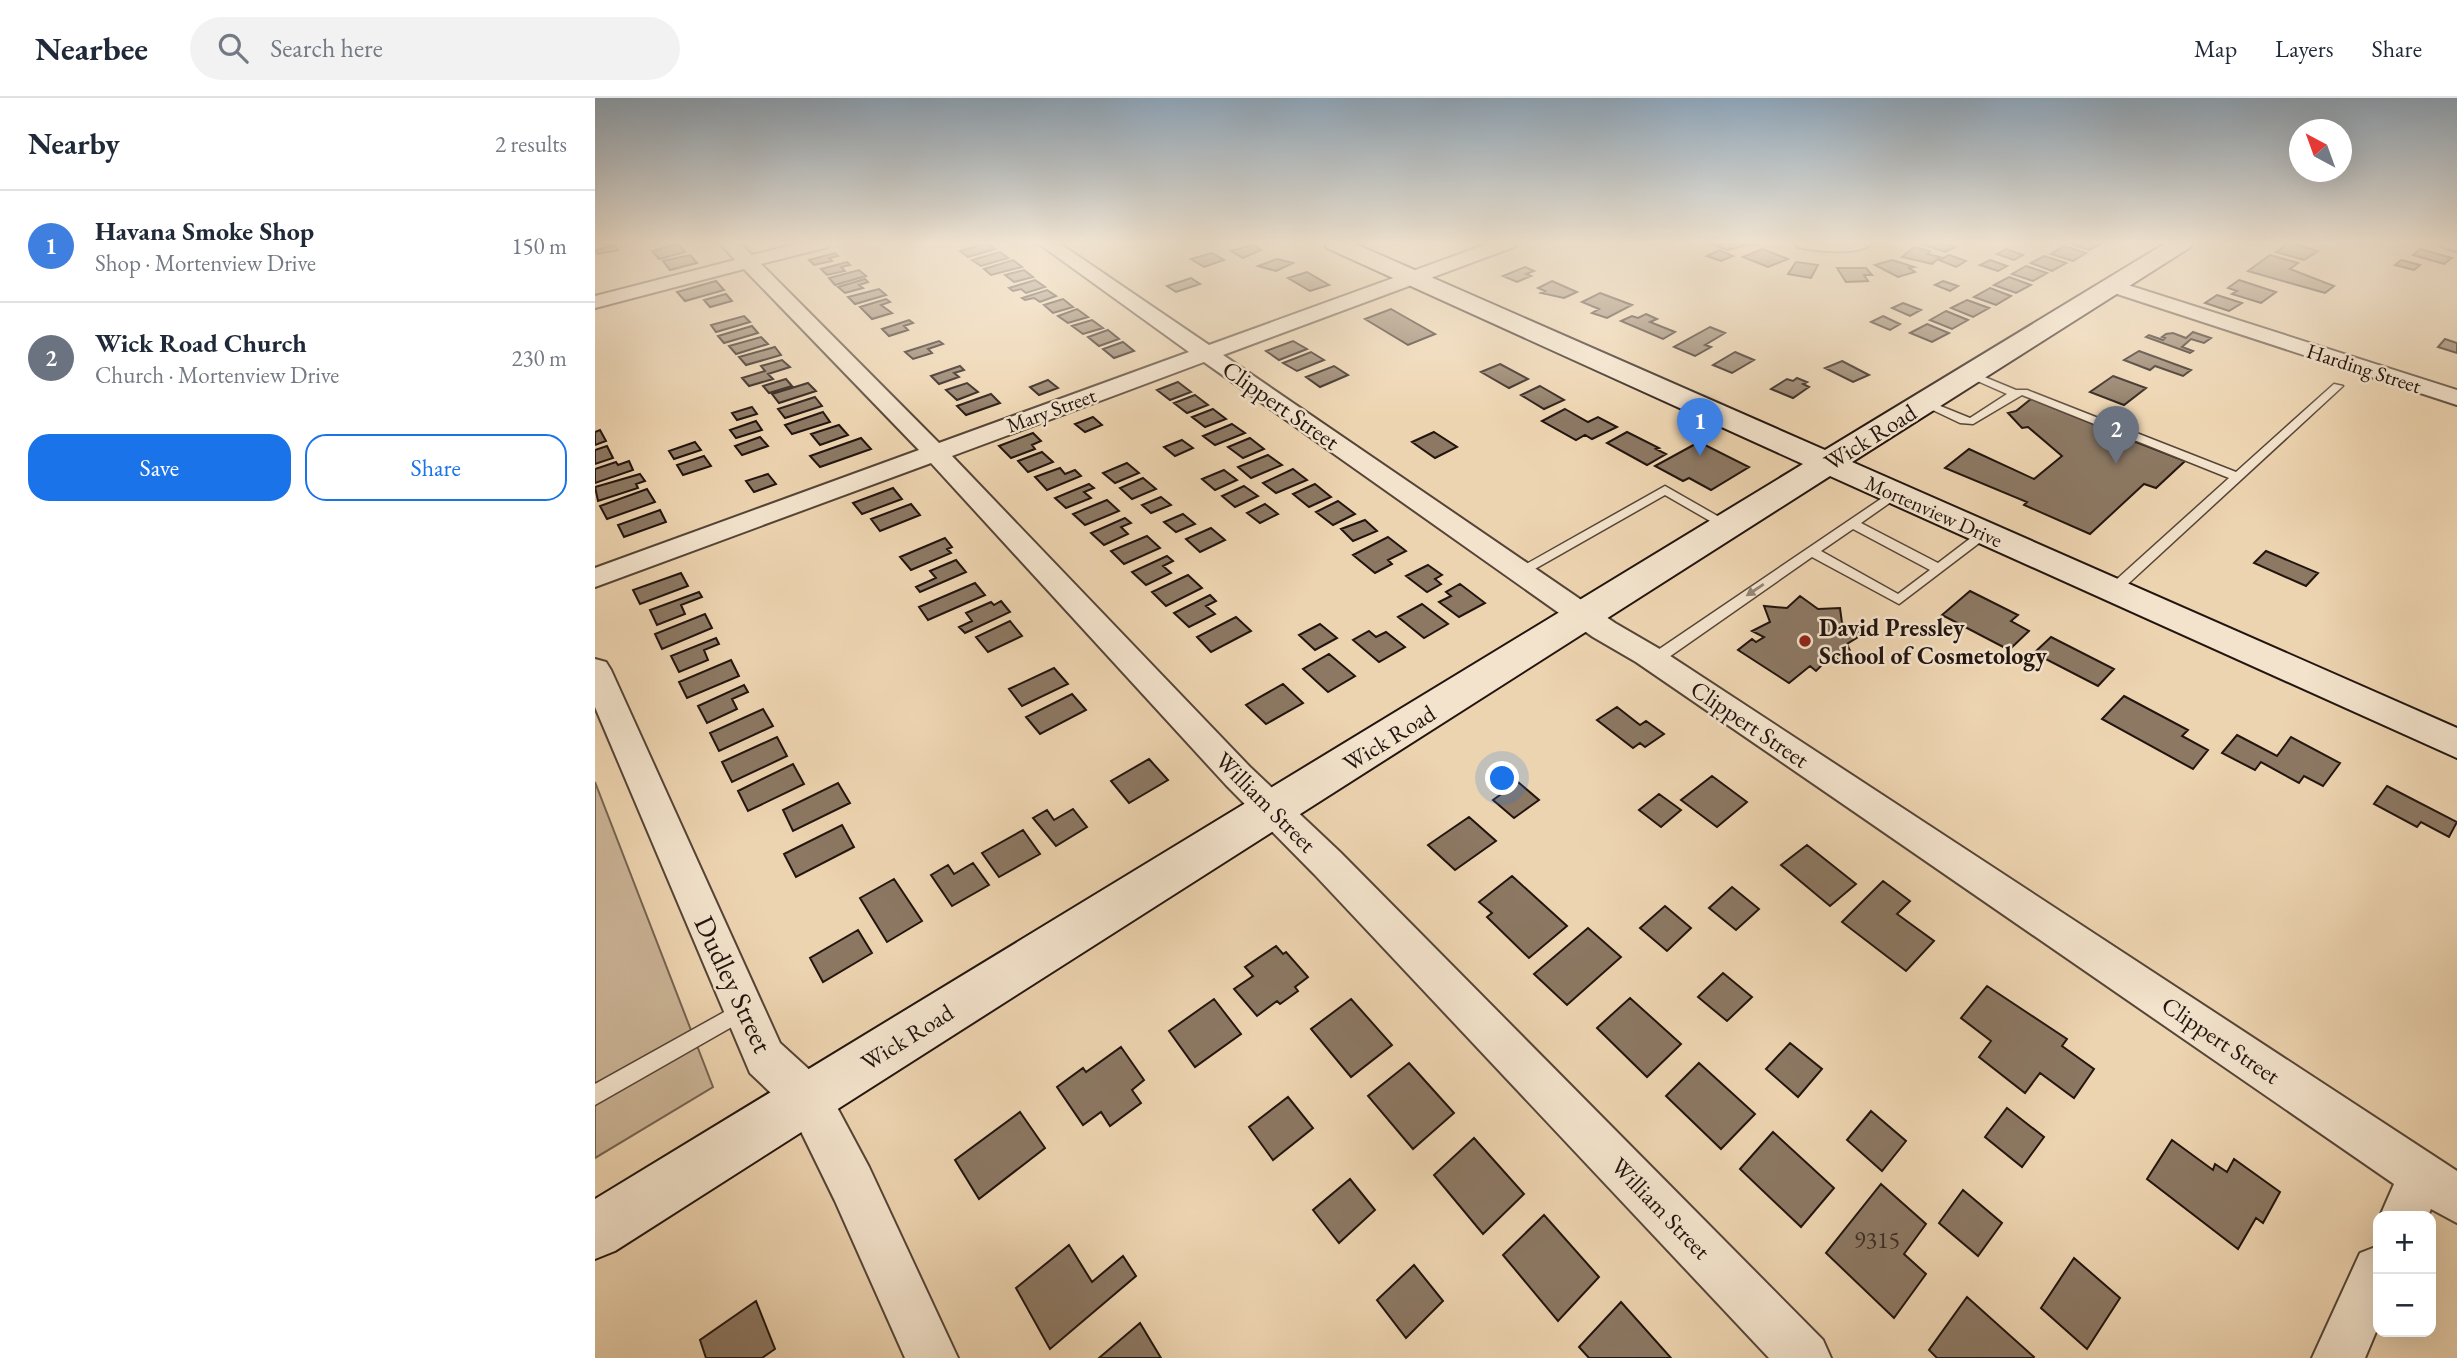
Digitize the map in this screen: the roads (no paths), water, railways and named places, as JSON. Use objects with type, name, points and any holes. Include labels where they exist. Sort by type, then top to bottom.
[{"type":"street","name":"William Street","points":[[787,302],[934,452],[1238,776],[1805,1358]]},
{"type":"street","name":"Clippert Street","points":[[1131,302],[1585,617],[1654,660],[2428,1197]]},
{"type":"street","name":"Mary Street","points":[[595,578],[1347,302]]},
{"type":"street","name":"Mortenview Drive","points":[[1464,302],[2457,744]]},
{"type":"street","name":"Wick Road","points":[[595,1231],[1585,617],[2087,302]]},
{"type":"street","name":"Harding Street","points":[[2161,302],[2457,398]]},
{"type":"street","name":"Dudley Street","points":[[595,670],[765,1058],[809,1098],[932,1358]]},
{"type":"street","points":[[2338,1358],[2377,1274]]},
{"type":"lane","points":[[1971,374],[2237,477]]},
{"type":"lane","points":[[2112,591],[2338,386]]},
{"type":"lane","points":[[1924,403],[1964,421],[1973,421],[2015,393]]},
{"type":"lane","points":[[1521,571],[1665,490],[1729,526]]},
{"type":"lane","points":[[1654,660],[1894,494]]},
{"type":"lane","points":[[1852,523],[1939,569]]},
{"type":"lane","points":[[1811,551],[1899,600],[1985,534]]},
{"type":"lane","points":[[595,1095],[744,1010]]},
{"type":"place","name":"Havana Smoke Shop","points":[[1700,456]]},
{"type":"place","name":"Wick Road Church","points":[[2116,464]]},
{"type":"place","name":"David Pressley School of Cosmetology","points":[[1805,641]]}]
